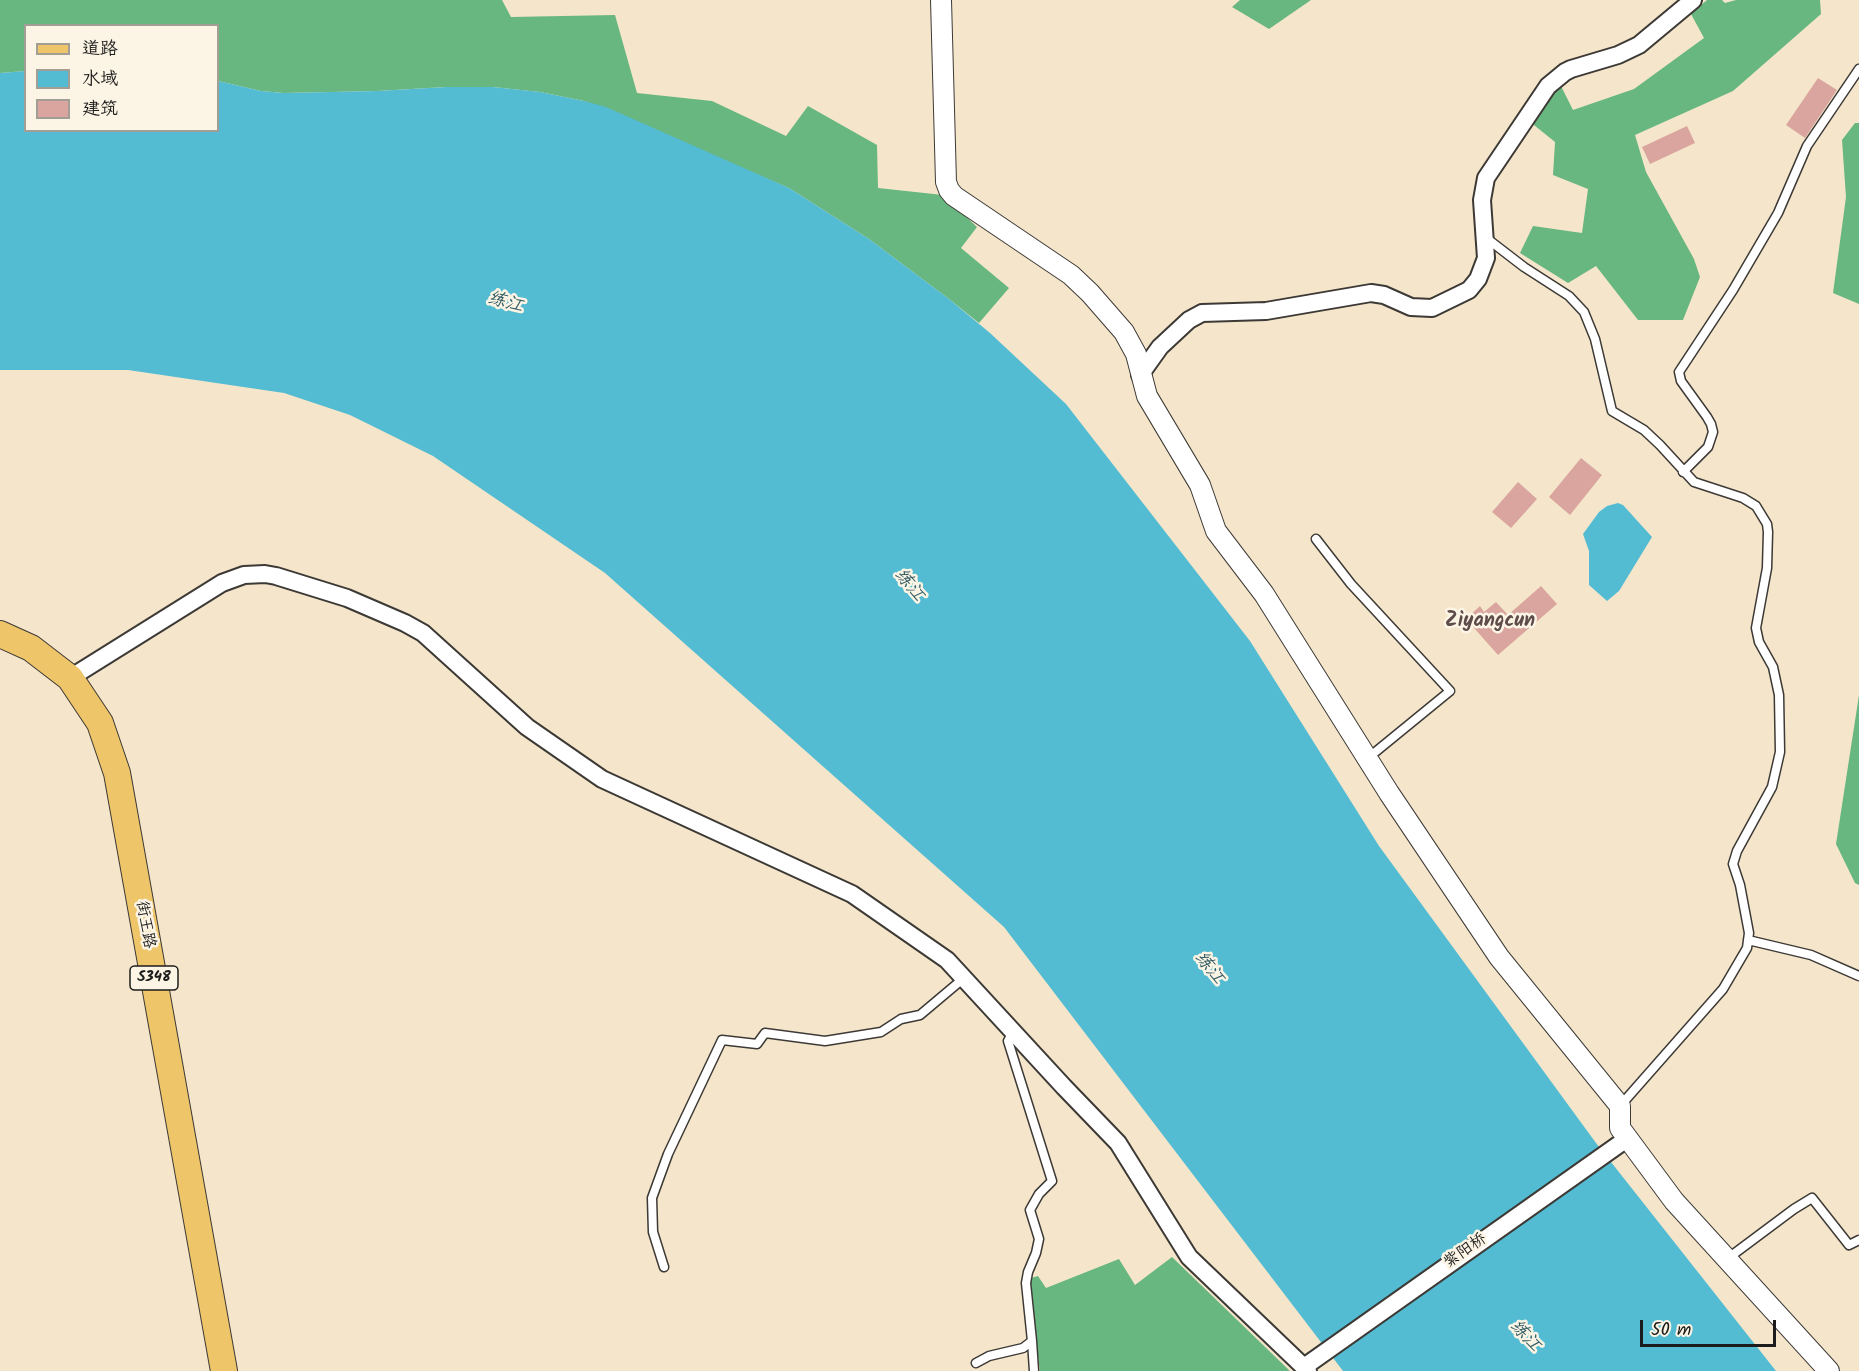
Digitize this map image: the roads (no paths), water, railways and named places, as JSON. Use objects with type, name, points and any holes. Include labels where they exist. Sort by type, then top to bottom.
[{"type":"main road","name":"街王路","points":[[0,634],[31,648],[70,678],[100,723],[117,773],[224,1371]]},
{"type":"street","points":[[941,0],[946,182],[949,190],[954,196],[1071,275],[1124,332],[1136,354],[1147,396],[1204,493],[1216,531],[1264,594],[1368,759],[1499,957],[1620,1106],[1620,1128],[1674,1200],[1829,1371]]},
{"type":"street","points":[[1140,375],[1160,347],[1189,320],[1202,313],[1266,311],[1371,293],[1384,295],[1411,307],[1432,308],[1469,290],[1478,279],[1486,258],[1482,200],[1486,178],[1548,86],[1571,69],[1639,45],[1693,0]]},
{"type":"street","points":[[70,678],[222,583],[244,576],[265,574],[347,598],[423,633],[527,727],[602,779],[852,894],[947,960],[1118,1143],[1189,1257],[1306,1369]]},
{"type":"street","name":"紫阳桥","points":[[1306,1369],[1628,1138]]},
{"type":"lane","points":[[1683,472],[1708,447],[1713,432],[1707,417],[1681,381],[1679,372],[1733,290],[1778,213],[1807,146],[1859,69]]},
{"type":"lane","points":[[1484,236],[1524,267],[1569,296],[1584,312],[1594,339],[1612,411],[1644,430],[1694,482],[1743,498],[1755,506],[1767,524],[1767,568],[1756,628],[1759,642],[1773,667],[1779,695],[1780,752],[1772,788],[1737,851],[1733,864],[1740,885],[1749,933],[1747,948],[1723,989],[1620,1106]]},
{"type":"lane","points":[[1316,539],[1351,584],[1450,691],[1368,759]]},
{"type":"lane","points":[[1748,940],[1810,955],[1859,976]]},
{"type":"lane","points":[[664,1267],[653,1232],[652,1198],[668,1154],[722,1040],[758,1044],[765,1033],[825,1041],[881,1032],[901,1019],[920,1015],[964,978]]},
{"type":"lane","points":[[1013,1032],[1008,1041],[1052,1181],[1039,1194],[1030,1210],[1039,1239],[1026,1283],[1034,1371]]},
{"type":"lane","points":[[1727,1259],[1812,1198],[1849,1245],[1859,1240]]},
{"type":"lane","points":[[976,1363],[989,1356],[1023,1348],[1032,1341]]},
{"type":"water","name":"练江","points":[[24,71],[24,132],[219,132],[219,81],[261,91],[284,93],[446,87],[493,87],[540,92],[606,107],[789,188],[869,239],[990,333],[1066,404],[1250,641],[1379,846],[1596,1143],[1776,1371],[1343,1371],[1004,927],[605,573],[433,456],[350,415],[284,393],[128,370],[0,370],[0,73]]},
{"type":"water","points":[[1618,503],[1623,505],[1652,537],[1619,591],[1607,601],[1589,585],[1589,551],[1583,534],[1599,512],[1607,506]]},
{"type":"district","name":"Ziyangcun","points":[[1490,623]]}]
